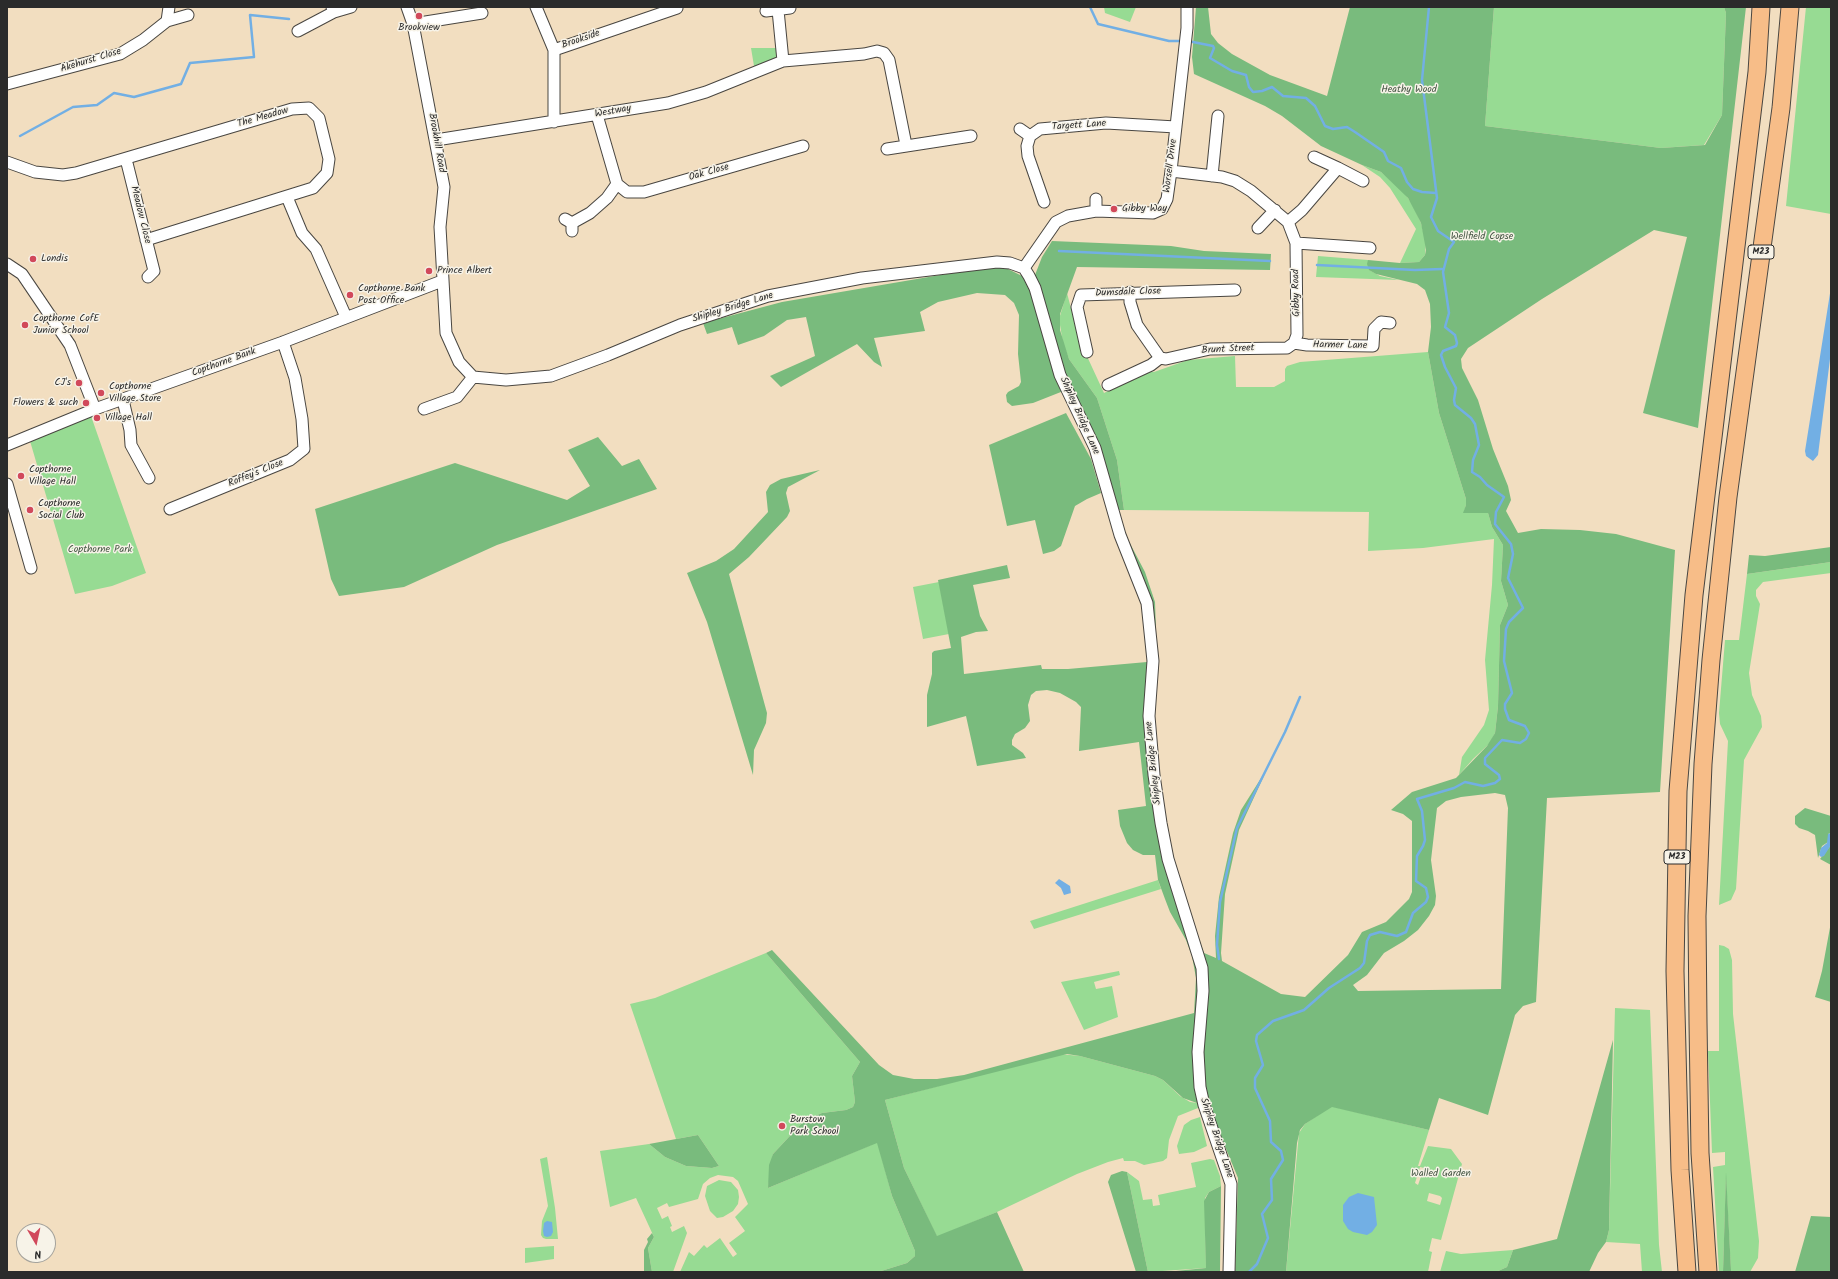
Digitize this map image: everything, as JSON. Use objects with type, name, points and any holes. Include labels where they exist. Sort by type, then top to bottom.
[{"type":"highway","name":"M23","points":[[1686,1272],[1680,1170],[1675,971],[1678,791],[1694,595],[1756,80],[1761,7]]},
{"type":"highway","name":"M23","points":[[1708,1272],[1700,1153],[1698,1022],[1697,916],[1703,764],[1711,660],[1728,497],[1781,108],[1790,7]]},
{"type":"street","points":[[167,21],[169,7]]},
{"type":"street","points":[[298,31],[333,10],[351,7]]},
{"type":"street","name":"Brookhill Road","points":[[406,7],[413,24],[444,187],[440,227],[442,281]]},
{"type":"street","points":[[536,7],[554,50]]},
{"type":"street","name":"Worsell Drive","points":[[1024,268],[1056,222],[1068,216],[1096,211],[1153,213],[1162,209],[1167,198],[1171,171],[1187,28],[1187,7]]},
{"type":"street","name":"Brookside","points":[[554,122],[554,50],[677,8]]},
{"type":"street","points":[[766,11],[784,9],[783,61]]},
{"type":"street","points":[[413,24],[482,13]]},
{"type":"street","name":"Akehurst Close","points":[[7,84],[120,54],[143,40],[167,21],[188,15]]},
{"type":"street","name":"Westway","points":[[436,140],[668,103],[706,92],[783,61],[858,55],[877,50],[884,53],[889,60],[906,146]]},
{"type":"street","name":"The Meadow","points":[[7,162],[35,172],[63,175],[126,159],[292,109],[309,108],[320,121],[330,159],[327,172],[313,188],[146,240]]},
{"type":"street","points":[[570,224],[590,213],[607,198],[617,184],[598,115]]},
{"type":"street","points":[[1212,176],[1218,116]]},
{"type":"street","name":"Targett Lane","points":[[1030,136],[1040,129],[1080,124],[1106,123],[1176,127]]},
{"type":"street","points":[[1020,129],[1030,136],[1026,146],[1028,156],[1044,202]]},
{"type":"street","points":[[887,149],[971,136]]},
{"type":"street","name":"Oak Close","points":[[617,184],[627,192],[644,192],[803,146]]},
{"type":"street","points":[[1314,157],[1363,181]]},
{"type":"street","name":"Meadow Close","points":[[126,159],[154,274]]},
{"type":"street","points":[[1288,222],[1302,210],[1338,168]]},
{"type":"street","name":"Gibby Road","points":[[1171,171],[1229,179],[1240,184],[1275,210],[1288,222],[1296,243],[1297,335],[1294,343]]},
{"type":"street","points":[[288,197],[302,233],[316,249],[346,317]]},
{"type":"street","points":[[1096,199],[1096,211]]},
{"type":"street","points":[[1258,228],[1275,210]]},
{"type":"street","points":[[1296,243],[1370,248]]},
{"type":"street","name":"Shipley Bridge Lane","points":[[473,377],[506,380],[551,376],[608,356],[680,325],[768,296],[862,278],[991,262],[1010,263],[1024,268],[1035,288],[1063,383],[1095,448],[1120,535],[1147,603],[1153,661],[1149,716],[1153,764],[1164,843],[1175,883],[1197,948],[1203,975],[1202,1010],[1198,1052],[1200,1081],[1204,1105],[1231,1184],[1229,1272]]},
{"type":"street","points":[[7,264],[22,274],[70,345],[95,409]]},
{"type":"street","points":[[424,409],[457,397],[473,377],[459,362],[446,333],[442,281]]},
{"type":"street","name":"Copthorne Bank","points":[[7,445],[95,409],[283,342],[442,281]]},
{"type":"street","name":"Dumsdale Close","points":[[1087,352],[1077,307],[1081,295],[1130,292],[1235,290]]},
{"type":"street","points":[[1130,292],[1130,302],[1137,325],[1160,358]]},
{"type":"street","name":"Harmer Lane","points":[[1294,343],[1307,345],[1378,346],[1374,329],[1381,322],[1390,323]]},
{"type":"street","name":"Roffey's Close","points":[[170,509],[290,460],[304,449],[302,419],[295,378],[283,342]]},
{"type":"street","name":"Brunt Street","points":[[1108,385],[1151,365],[1160,358],[1166,359],[1210,349],[1287,348],[1294,343]]},
{"type":"street","points":[[123,400],[130,430],[131,444],[148,473]]},
{"type":"street","points":[[7,484],[31,568]]},
{"type":"green space","points":[[1104,7],[1136,7],[1130,22],[1105,13]]},
{"type":"green space","points":[[1196,7],[1208,7],[1211,34],[1218,43],[1232,54],[1270,75],[1327,96],[1350,7],[1494,7],[1485,126],[1661,148],[1705,145],[1722,115],[1726,13],[1724,7],[1746,7],[1698,428],[1643,413],[1687,237],[1654,230],[1542,299],[1468,348],[1461,359],[1462,368],[1478,400],[1493,449],[1508,486],[1511,500],[1506,511],[1518,533],[1541,529],[1580,530],[1616,534],[1675,550],[1660,792],[1547,798],[1536,1002],[1523,1006],[1515,1015],[1488,1115],[1439,1098],[1429,1130],[1332,1107],[1305,1124],[1300,1130],[1297,1143],[1286,1272],[1235,1272],[1238,1178],[1212,1115],[1198,1108],[1197,1103],[1183,1098],[1163,1080],[1155,1076],[1080,1056],[1067,1054],[885,1100],[904,1168],[937,1236],[997,1212],[1024,1272],[878,1272],[907,1263],[915,1256],[915,1251],[892,1196],[877,1143],[768,1188],[769,1165],[773,1154],[801,1124],[822,1113],[846,1110],[853,1107],[855,1102],[852,1076],[860,1062],[766,953],[772,950],[879,1065],[893,1075],[914,1079],[937,1079],[964,1075],[1194,1013],[1196,978],[1192,956],[1186,940],[1170,912],[1158,880],[1155,855],[1143,855],[1133,850],[1127,843],[1120,826],[1118,810],[1146,806],[1139,742],[1079,751],[1081,707],[1076,702],[1060,693],[1047,690],[1036,691],[1031,695],[1028,705],[1030,721],[1025,728],[1015,734],[1012,740],[1012,745],[1023,753],[1026,758],[977,766],[966,716],[927,727],[927,695],[932,674],[932,653],[934,651],[951,648],[938,580],[1007,565],[1010,578],[973,585],[980,616],[988,631],[976,632],[961,637],[964,674],[1041,665],[1042,669],[1068,669],[1147,662],[1145,717],[1159,828],[1204,953],[1216,958],[1215,936],[1219,897],[1233,833],[1241,810],[1268,767],[1239,830],[1225,894],[1221,953],[1222,961],[1281,994],[1305,997],[1348,955],[1362,932],[1386,922],[1409,899],[1412,892],[1412,821],[1403,814],[1391,810],[1412,792],[1456,778],[1487,746],[1495,733],[1498,706],[1500,625],[1508,605],[1501,581],[1503,545],[1492,527],[1488,513],[1463,513],[1466,505],[1466,499],[1439,413],[1428,352],[1431,327],[1430,304],[1425,290],[1417,284],[1376,274],[1369,270],[1367,264],[1368,260],[1400,263],[1419,262],[1425,255],[1426,250],[1421,223],[1408,198],[1381,172],[1321,146],[1282,116],[1265,106],[1194,74],[1192,57]],"holes":[[[1495,793],[1505,795],[1508,808],[1501,989],[1358,991],[1353,985],[1367,975],[1384,953],[1404,941],[1418,930],[1429,916],[1435,905],[1436,896],[1431,860],[1437,808],[1446,801],[1461,797]]]},
{"type":"green space","points":[[1494,7],[1724,7],[1726,13],[1722,115],[1704,145],[1661,148],[1485,126]]},
{"type":"green space","points":[[1806,7],[1831,7],[1831,214],[1786,206]]},
{"type":"green space","points":[[751,48],[778,48],[778,58],[762,66],[754,66]]},
{"type":"green space","points":[[1362,165],[1381,172],[1403,191],[1412,204],[1421,223],[1426,243],[1425,255],[1419,262],[1400,263],[1416,229],[1390,188],[1380,177]]},
{"type":"green space","points":[[1052,241],[1171,246],[1204,251],[1271,254],[1270,270],[1077,267],[1060,314],[1060,330],[1069,359],[1097,398],[1117,460],[1124,510],[1118,510],[1071,388],[1033,403],[1012,406],[1007,402],[1006,395],[1008,392],[1019,386],[1021,382],[1018,354],[1019,315],[1014,303],[1005,295],[977,293],[938,302],[920,312],[925,331],[874,338],[882,367],[874,362],[857,344],[781,387],[770,376],[815,356],[806,317],[787,320],[764,336],[738,345],[732,327],[707,334],[703,323],[782,302],[993,266],[1004,267],[1026,278],[1035,275],[1042,257]]},
{"type":"green space","points":[[1318,256],[1368,260],[1368,268],[1371,271],[1380,276],[1399,280],[1316,277]]},
{"type":"green space","points":[[1067,293],[1079,339],[1104,393],[1149,371],[1154,372],[1188,360],[1235,356],[1236,387],[1274,387],[1285,381],[1285,369],[1287,366],[1300,362],[1428,352],[1439,413],[1466,499],[1464,512],[1488,513],[1492,527],[1503,545],[1501,581],[1508,605],[1500,625],[1498,706],[1495,733],[1490,743],[1459,775],[1462,757],[1484,725],[1489,710],[1485,660],[1492,585],[1494,539],[1423,548],[1368,551],[1369,512],[1124,510],[1117,460],[1097,398],[1069,359],[1063,343],[1059,319]]},
{"type":"green space","points":[[1066,413],[1091,459],[1101,493],[1075,506],[1061,546],[1054,551],[1043,554],[1035,520],[1007,526],[989,445]]},
{"type":"green space","name":"Copthorne Park","points":[[91,416],[146,573],[112,586],[75,594],[30,441]]},
{"type":"green space","points":[[598,437],[622,466],[639,459],[657,489],[497,545],[404,587],[339,596],[331,579],[315,509],[455,463],[567,500],[590,486],[568,450]]},
{"type":"green space","points":[[820,470],[788,487],[786,493],[790,511],[787,517],[749,557],[729,574],[767,713],[766,723],[754,750],[753,775],[707,622],[687,573],[716,561],[734,549],[768,512],[766,492],[770,485],[781,479]]},
{"type":"green space","points":[[1125,534],[1145,572],[1155,602],[1156,630],[1151,604]]},
{"type":"green space","points":[[1831,547],[1831,562],[1747,574],[1749,555],[1765,556]]},
{"type":"green space","points":[[1831,562],[1831,573],[1763,582],[1756,590],[1756,596],[1760,604],[1749,673],[1752,695],[1761,716],[1762,727],[1744,760],[1736,889],[1731,900],[1719,905],[1728,741],[1720,724],[1719,713],[1725,640],[1739,640],[1747,574]]},
{"type":"green space","points":[[939,582],[949,634],[923,639],[913,587]]},
{"type":"green space","points":[[1805,808],[1831,816],[1831,833],[1828,834],[1828,842],[1822,846],[1818,858],[1815,835],[1799,828],[1795,824],[1795,816]]},
{"type":"green space","points":[[1831,845],[1831,865],[1820,859]]},
{"type":"green space","points":[[1158,880],[1161,889],[1034,929],[1030,921]]},
{"type":"green space","points":[[1831,922],[1831,1002],[1815,997],[1822,971]]},
{"type":"green space","points":[[1719,945],[1729,949],[1732,960],[1733,1014],[1759,1241],[1758,1258],[1750,1272],[1731,1272],[1726,1178],[1723,1272],[1719,1272],[1713,1167],[1725,1165],[1725,1152],[1712,1153],[1708,1051],[1719,1051]]},
{"type":"green space","name":"Burstow Park School","points":[[766,953],[860,1062],[852,1076],[855,1102],[853,1107],[846,1110],[822,1113],[801,1124],[773,1154],[768,1188],[871,1145],[876,1136],[892,1196],[915,1251],[915,1256],[907,1263],[878,1272],[680,1272],[689,1252],[694,1256],[704,1245],[707,1248],[720,1238],[733,1257],[737,1254],[729,1243],[745,1231],[735,1217],[748,1204],[738,1181],[733,1177],[718,1175],[710,1178],[703,1184],[698,1199],[669,1207],[667,1203],[657,1208],[662,1219],[668,1216],[672,1226],[670,1227],[672,1232],[684,1226],[687,1233],[673,1272],[652,1272],[648,1248],[654,1237],[636,1198],[610,1207],[600,1151],[649,1144],[665,1157],[686,1166],[712,1168],[719,1166],[698,1135],[676,1139],[630,1004],[655,998]]},
{"type":"green space","points":[[1119,971],[1120,975],[1094,982],[1096,989],[1112,986],[1118,1017],[1084,1030],[1061,982]]},
{"type":"green space","points":[[1615,1008],[1650,1010],[1659,1245],[1662,1272],[1642,1272],[1640,1244],[1606,1242],[1609,1230]]},
{"type":"green space","points":[[1613,1040],[1609,1230],[1606,1242],[1598,1253],[1589,1272],[1496,1272],[1507,1267],[1513,1250],[1557,1239]]},
{"type":"green space","points":[[1060,1054],[1080,1056],[1155,1076],[1163,1080],[1180,1096],[1190,1102],[1197,1103],[1198,1108],[1178,1116],[1169,1140],[1167,1158],[1163,1161],[1144,1165],[1135,1161],[1124,1161],[1123,1158],[1108,1162],[1077,1174],[997,1212],[937,1237],[904,1168],[885,1100]]},
{"type":"green space","name":"Walled Garden","points":[[1330,1107],[1335,1107],[1429,1130],[1418,1166],[1420,1166],[1428,1146],[1451,1149],[1462,1164],[1441,1240],[1432,1238],[1429,1251],[1432,1252],[1428,1272],[1286,1272],[1299,1133],[1305,1124]],"holes":[[[1420,1167],[1424,1168],[1418,1185],[1415,1183]],[[1429,1193],[1442,1198],[1440,1205],[1427,1201]]]},
{"type":"green space","points":[[1200,1117],[1207,1146],[1194,1152],[1179,1154],[1177,1146],[1184,1125],[1191,1120]]},
{"type":"green space","points":[[698,1135],[719,1166],[712,1168],[686,1166],[665,1157],[649,1144]]},
{"type":"green space","points":[[547,1157],[558,1239],[546,1239],[541,1235],[542,1221],[548,1206],[540,1159]]},
{"type":"green space","points":[[1210,1159],[1214,1160],[1220,1176],[1221,1186],[1209,1192],[1205,1198],[1206,1268],[1148,1272],[1127,1172],[1139,1181],[1143,1200],[1152,1199],[1153,1206],[1160,1205],[1158,1195],[1196,1187],[1191,1163]]},
{"type":"green space","points":[[1122,1171],[1127,1172],[1148,1272],[1136,1272],[1108,1182],[1111,1175]]},
{"type":"green space","points":[[1726,1172],[1731,1270],[1731,1272],[1723,1272]]},
{"type":"green space","points":[[719,1180],[731,1182],[738,1190],[739,1197],[738,1204],[733,1211],[723,1217],[717,1218],[710,1211],[705,1196],[707,1186]]},
{"type":"green space","points":[[1221,1186],[1220,1272],[1165,1272],[1206,1268],[1204,1201],[1209,1192]]},
{"type":"green space","points":[[1811,1216],[1831,1217],[1831,1272],[1795,1272]]},
{"type":"green space","points":[[652,1233],[654,1237],[648,1248],[652,1272],[644,1272],[644,1250],[648,1242],[647,1239]]},
{"type":"green space","points":[[554,1246],[554,1259],[525,1263],[525,1248]]},
{"type":"green space","points":[[1513,1250],[1507,1267],[1496,1272],[1440,1272],[1446,1251],[1461,1254]]},
{"type":"water","points":[[1831,287],[1831,351],[1818,455],[1813,461],[1806,456],[1805,451]]},
{"type":"water","points":[[1831,833],[1831,845],[1824,856],[1821,857],[1819,855],[1821,848],[1827,843],[1828,834]]},
{"type":"water","points":[[1059,879],[1070,886],[1071,893],[1064,895],[1061,888],[1055,883]]},
{"type":"water","points":[[1358,1193],[1374,1197],[1377,1225],[1372,1232],[1367,1235],[1353,1232],[1348,1229],[1343,1221],[1343,1205],[1349,1197]]},
{"type":"water","points":[[547,1221],[552,1222],[553,1232],[551,1236],[547,1237],[544,1236],[543,1231],[544,1223]]},
{"type":"waterway","points":[[1090,7],[1098,24],[1169,41],[1183,41]]},
{"type":"waterway","points":[[1249,1272],[1257,1264],[1268,1238],[1262,1214],[1272,1200],[1271,1179],[1283,1160],[1281,1151],[1271,1142],[1270,1121],[1255,1088],[1255,1078],[1263,1065],[1256,1041],[1257,1035],[1273,1021],[1304,1010],[1329,988],[1360,968],[1364,963],[1367,941],[1370,935],[1380,932],[1397,936],[1406,932],[1413,913],[1426,902],[1428,897],[1426,888],[1416,881],[1417,856],[1425,840],[1422,811],[1417,799],[1454,788],[1465,782],[1483,786],[1495,783],[1500,779],[1499,775],[1485,764],[1485,758],[1502,740],[1520,743],[1526,739],[1529,733],[1525,726],[1509,720],[1505,709],[1505,704],[1512,693],[1504,661],[1506,629],[1509,622],[1523,608],[1508,578],[1513,554],[1511,544],[1495,524],[1496,512],[1504,497],[1472,472],[1473,460],[1479,445],[1475,424],[1471,418],[1455,405],[1454,400],[1456,388],[1445,367],[1441,355],[1443,351],[1456,346],[1457,343],[1455,335],[1445,327],[1449,313],[1443,272],[1449,249],[1454,242],[1438,231],[1431,217],[1437,198],[1422,80],[1429,7]]},
{"type":"waterway","points":[[20,136],[73,107],[97,105],[114,93],[134,97],[181,84],[190,63],[254,57],[250,15],[289,19]]},
{"type":"waterway","points":[[1188,41],[1213,46],[1214,48],[1210,58],[1232,71],[1246,75],[1249,87],[1253,92],[1262,91],[1272,87],[1283,96],[1306,98],[1315,106],[1325,126],[1333,129],[1347,127],[1384,152],[1388,161],[1401,168],[1407,182],[1413,189],[1422,192],[1436,193]]},
{"type":"waterway","points":[[1059,251],[1270,261]]},
{"type":"waterway","points":[[1317,265],[1415,270],[1442,269]]},
{"type":"waterway","points":[[1219,959],[1217,945],[1220,902],[1237,828],[1285,732],[1300,697]]},
{"type":"place","name":"Brookview","points":[[419,16]]},
{"type":"place","name":"Gibby Way","points":[[1114,209]]},
{"type":"place","name":"Londis","points":[[33,259]]},
{"type":"place","name":"Prince Albert","points":[[429,271]]},
{"type":"place","name":"Copthorne Bank Post Office","points":[[350,295]]},
{"type":"place","name":"Copthorne CofE Junior School","points":[[25,325]]},
{"type":"place","name":"CJ's","points":[[79,383]]},
{"type":"place","name":"Copthorne Village Store","points":[[101,393]]},
{"type":"place","name":"Flowers & such","points":[[86,403]]},
{"type":"place","name":"Village Hall","points":[[97,418]]},
{"type":"place","name":"Copthorne Village Hall","points":[[21,476]]},
{"type":"place","name":"Copthorne Social Club","points":[[30,510]]},
{"type":"place","name":"Burstow Park School","points":[[782,1126]]},
{"type":"park label","name":"Heathy Wood","points":[[1409,90]]},
{"type":"park label","name":"Wellfield Copse","points":[[1482,237]]}]
